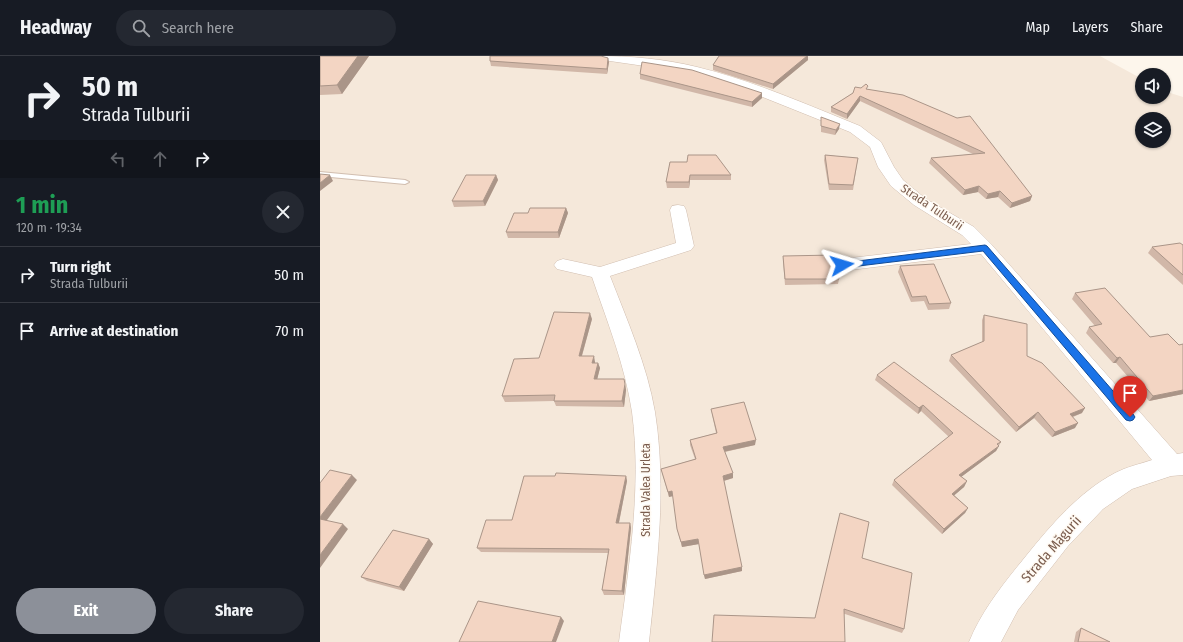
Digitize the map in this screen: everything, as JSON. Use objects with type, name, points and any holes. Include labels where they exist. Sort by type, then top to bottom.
[{"type":"street","name":"Strada Tulburii","points":[[603,56],[674,66],[702,72],[760,91],[855,129],[867,137],[876,145],[886,167],[897,183],[920,202],[968,231],[985,248],[1177,465]]},
{"type":"street","points":[[563,265],[600,273],[686,246],[678,210]]},
{"type":"street","points":[[842,265],[985,248]]},
{"type":"street","name":"Strada Valea Urleta","points":[[600,273],[633,366],[643,411],[648,456],[646,549],[634,642]]},
{"type":"street","name":"Strada Măgurii","points":[[984,642],[1008,600],[1058,537],[1094,501],[1124,481],[1177,465]]},
{"type":"lane","points":[[320,174],[405,182]]},
{"type":"shaded area","points":[[320,56],[1100,56],[1135,75],[1135,104],[1171,104],[1171,93],[1183,97],[1183,642],[320,642]]},
{"type":"building","points":[[320,56],[358,56],[337,85],[320,86]]},
{"type":"building","points":[[490,56],[601,56],[608,58],[607,69],[490,61]]},
{"type":"building","points":[[719,56],[807,56],[773,84],[713,65]]},
{"type":"building","points":[[642,62],[692,70],[762,93],[752,102],[640,74]]},
{"type":"building","points":[[866,84],[868,86],[866,89],[903,95],[957,118],[970,116],[1032,196],[1012,203],[1000,191],[988,194],[979,186],[965,190],[931,158],[985,153],[860,96],[847,114],[831,107],[853,93],[855,87],[861,88]]},
{"type":"building","points":[[821,117],[840,124],[836,130],[821,126]]},
{"type":"building","points":[[688,155],[716,155],[731,175],[690,175],[689,182],[666,182],[670,162],[687,162]]},
{"type":"building","points":[[825,155],[858,158],[853,185],[829,184]]},
{"type":"building","points":[[320,174],[330,175],[320,183]]},
{"type":"building","points":[[466,175],[496,175],[483,201],[452,201]]},
{"type":"building","points":[[530,208],[566,208],[558,232],[506,232],[514,213],[528,213]]},
{"type":"building","points":[[1180,243],[1183,245],[1183,275],[1152,247]]},
{"type":"building","points":[[834,255],[832,259],[836,265],[839,279],[785,279],[783,256]]},
{"type":"building","points":[[934,264],[951,303],[929,304],[926,296],[912,297],[900,266]]},
{"type":"building","points":[[1105,288],[1150,337],[1168,334],[1179,345],[1183,344],[1183,390],[1153,396],[1120,357],[1117,358],[1089,327],[1102,324],[1075,293]]},
{"type":"building","points":[[554,312],[590,313],[579,356],[594,356],[592,363],[598,363],[594,379],[624,379],[625,384],[622,401],[554,401],[555,395],[502,396],[514,359],[539,358]]},
{"type":"building","points":[[984,315],[1027,324],[1027,356],[1042,363],[1085,408],[1070,414],[1078,423],[1055,432],[1038,412],[1019,427],[951,355],[984,341]]},
{"type":"building","points":[[894,362],[1001,442],[997,444],[999,446],[959,475],[967,481],[952,494],[968,508],[944,529],[894,480],[953,433],[923,405],[919,408],[877,375]]},
{"type":"building","points":[[744,402],[756,440],[723,447],[733,473],[723,476],[742,567],[704,575],[698,539],[681,542],[677,529],[672,491],[668,492],[661,469],[696,459],[690,440],[717,433],[711,409]]},
{"type":"building","points":[[330,470],[352,475],[320,517],[320,483]]},
{"type":"building","points":[[556,473],[626,476],[616,523],[630,523],[622,591],[602,590],[609,549],[477,548],[486,520],[512,520],[524,476],[555,476]]},
{"type":"building","points":[[840,513],[869,522],[862,558],[912,573],[904,629],[844,609],[845,642],[712,642],[714,615],[815,618]]},
{"type":"building","points":[[320,519],[343,524],[320,555]]},
{"type":"building","points":[[393,530],[429,539],[399,587],[361,577]]},
{"type":"building","points":[[478,601],[561,617],[552,642],[459,642]]},
{"type":"building","points":[[1081,628],[1110,642],[1078,642]]},
{"type":"route","points":[[842,265],[985,248],[1130,417]]}]
